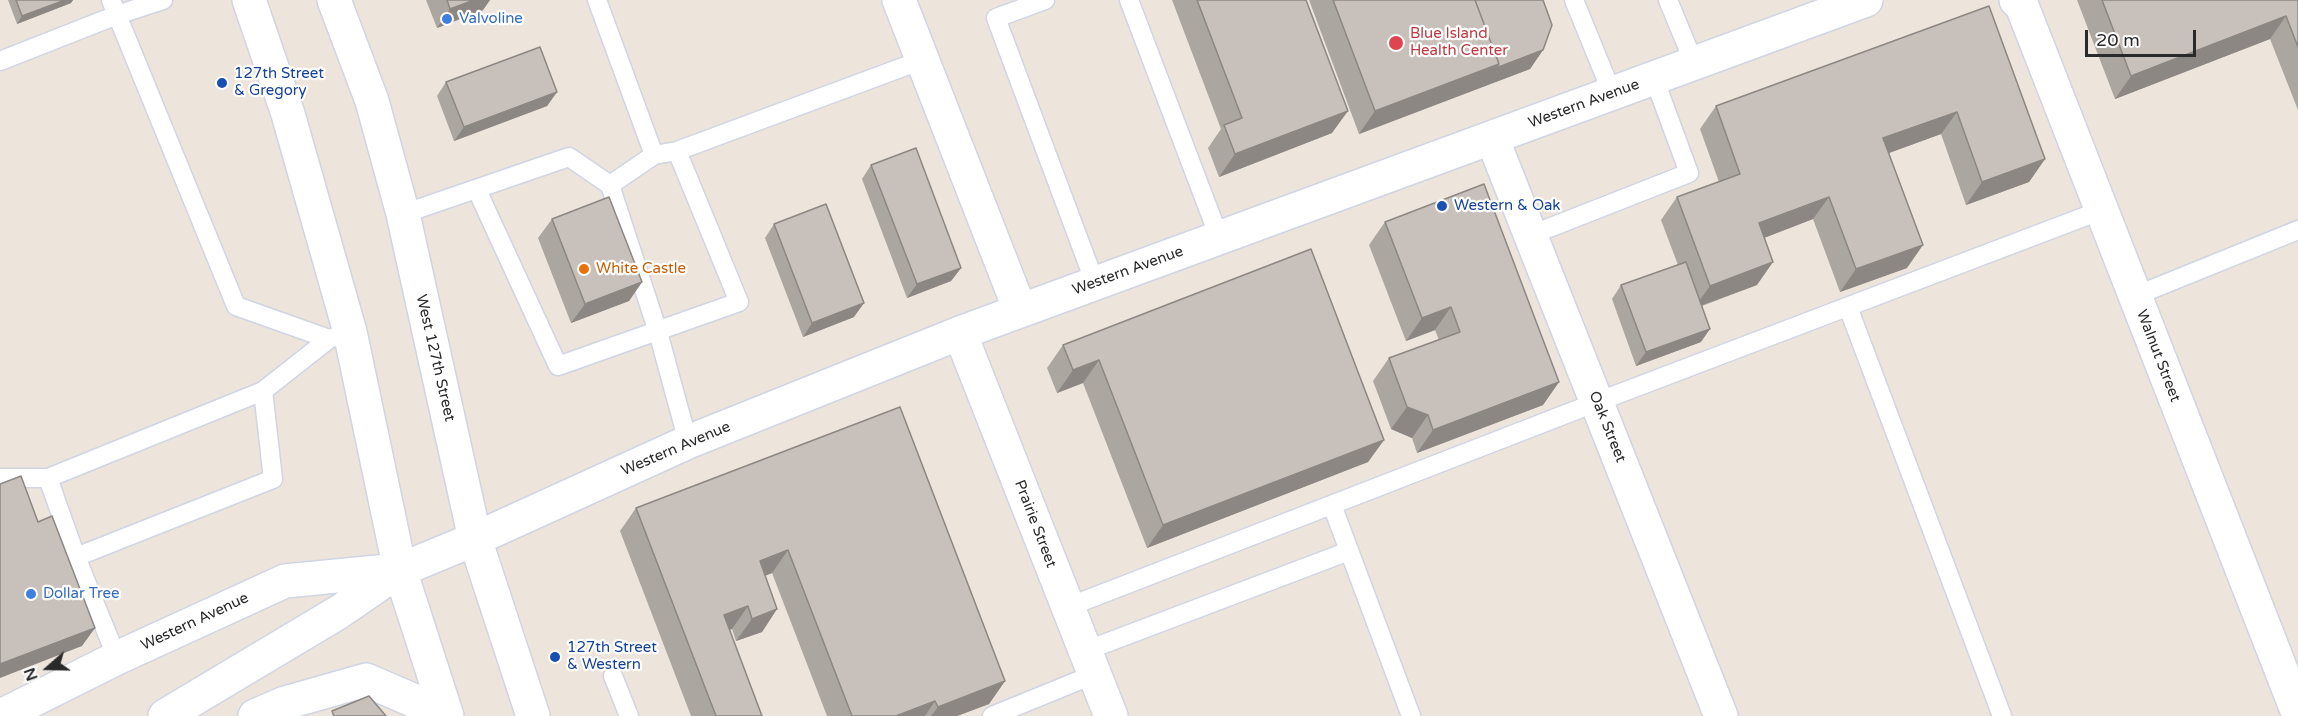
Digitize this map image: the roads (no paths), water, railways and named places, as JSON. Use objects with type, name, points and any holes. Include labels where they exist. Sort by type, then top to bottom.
[{"type":"main road","points":[[249,0],[288,114],[340,336],[400,570],[447,716]]},
{"type":"main road","name":"West 127th Street","points":[[334,0],[372,101],[402,214],[475,539],[533,716]]},
{"type":"main road","points":[[898,0],[1020,310]]},
{"type":"main road","name":"Western Avenue","points":[[165,716],[339,612],[400,570],[475,539],[688,442],[1020,310],[1866,0]]},
{"type":"main road","name":"Walnut Street","points":[[2016,0],[2022,6],[2298,713]]},
{"type":"main road","name":"Oak Street","points":[[1492,138],[1720,716]]},
{"type":"main road","name":"Prairie Street","points":[[960,333],[1111,716]]},
{"type":"main road","name":"Western Avenue","points":[[1,716],[117,658],[285,581],[400,570]]},
{"type":"main road","points":[[255,716],[285,703],[366,680],[417,702],[426,716]]},
{"type":"lane","points":[[0,61],[114,7],[163,0]]},
{"type":"lane","points":[[597,0],[654,155]]},
{"type":"lane","points":[[1045,0],[996,18],[1095,283]]},
{"type":"lane","points":[[1129,0],[1219,237]]},
{"type":"lane","points":[[1574,0],[1612,93]]},
{"type":"lane","points":[[1668,0],[1694,63]]},
{"type":"lane","points":[[114,7],[236,306],[340,336]]},
{"type":"lane","points":[[610,185],[654,155],[677,152],[922,60]]},
{"type":"lane","points":[[1531,235],[1689,173],[1654,78]]},
{"type":"lane","points":[[477,189],[558,366],[738,302],[677,152]]},
{"type":"lane","points":[[402,214],[569,157],[610,185],[658,332],[688,442]]},
{"type":"lane","points":[[1068,608],[1597,402],[2102,210]]},
{"type":"lane","points":[[2135,296],[2298,230]]},
{"type":"lane","points":[[1848,307],[2002,716]]},
{"type":"lane","points":[[0,478],[48,478],[263,391],[340,336]]},
{"type":"lane","points":[[76,557],[273,479],[263,391]]},
{"type":"lane","points":[[48,478],[76,557],[117,658]]},
{"type":"lane","points":[[1332,505],[1411,716]]},
{"type":"lane","points":[[992,716],[1090,663],[1349,551]]},
{"type":"lane","points":[[613,676],[629,716]]},
{"type":"place","name":"Valvoline","points":[[447,19]]},
{"type":"place","name":"Blue Island Health Center","points":[[1396,43]]},
{"type":"place","name":"127th Street & Gregory","points":[[222,83]]},
{"type":"place","name":"Western & Oak","points":[[1442,206]]},
{"type":"place","name":"White Castle","points":[[584,269]]},
{"type":"place","name":"Dollar Tree","points":[[31,594]]},
{"type":"place","name":"127th Street & Western","points":[[555,657]]}]
